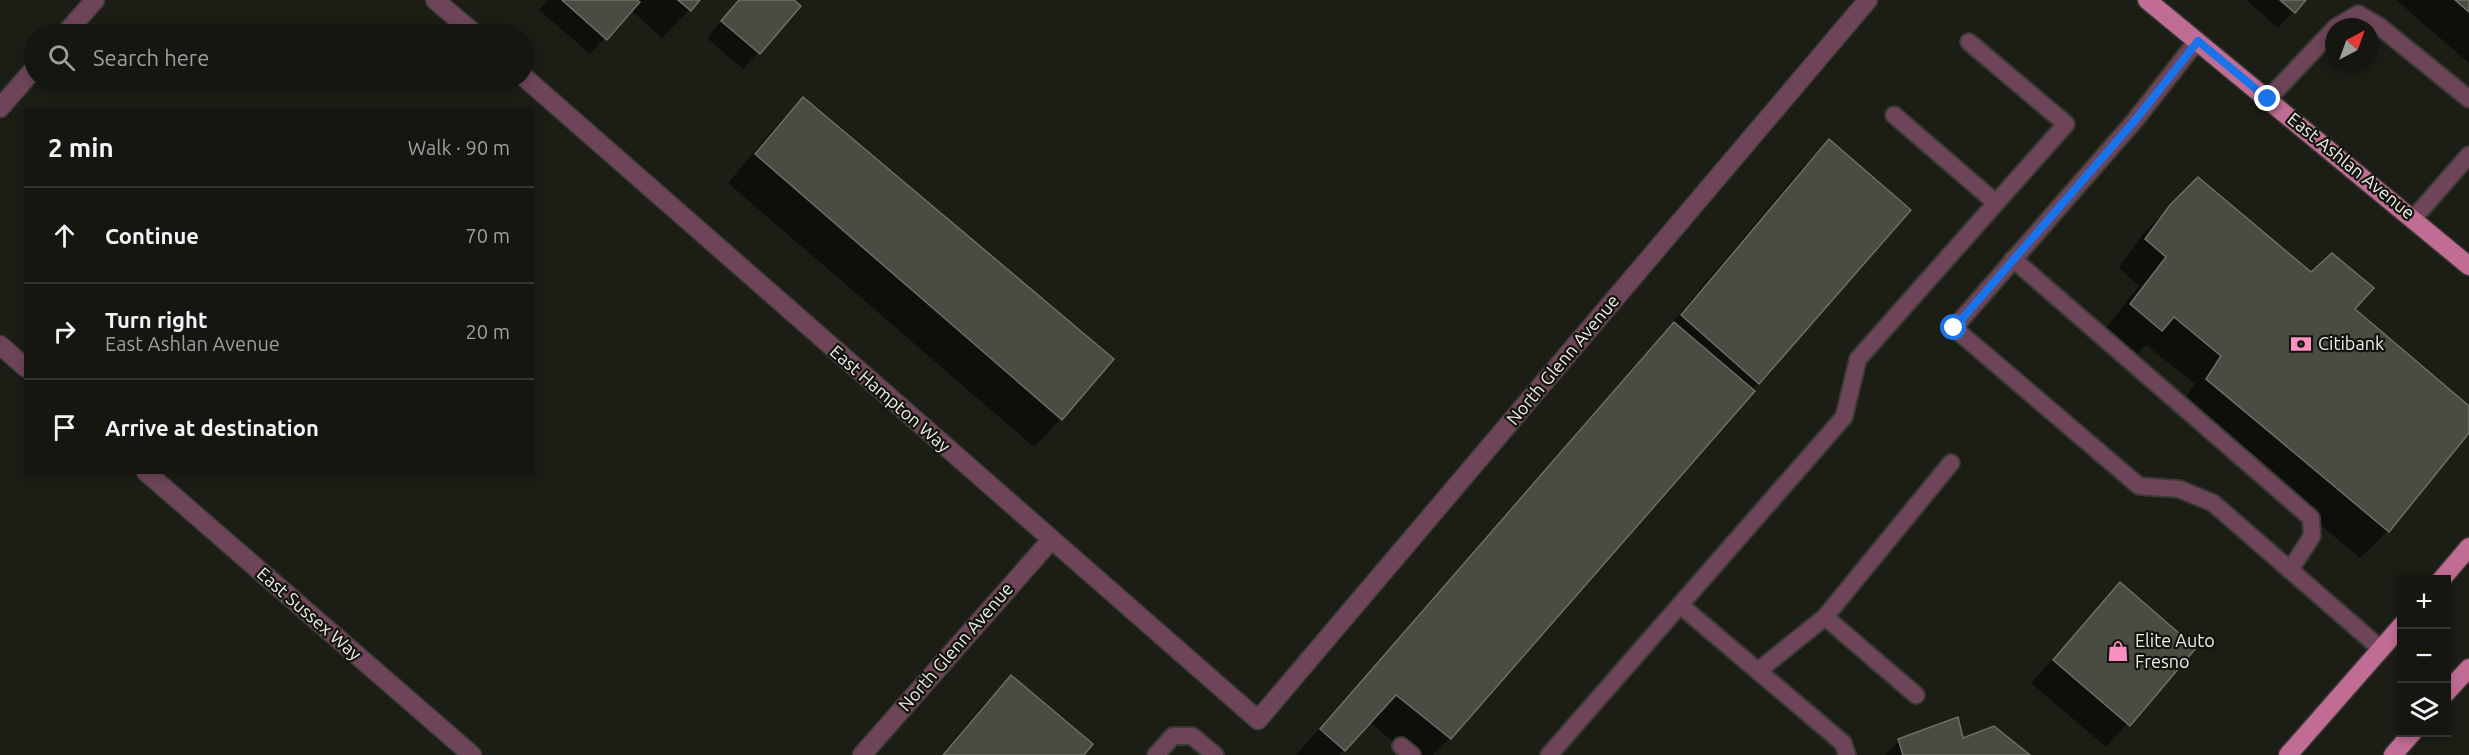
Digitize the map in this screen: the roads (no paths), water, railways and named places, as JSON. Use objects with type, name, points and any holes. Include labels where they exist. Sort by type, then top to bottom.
[{"type":"main road","name":"East Ashlan Avenue","points":[[2147,0],[2414,218],[2469,266]]},
{"type":"main road","points":[[2444,575],[2469,547]]},
{"type":"main road","points":[[2288,755],[2398,629]]},
{"type":"main road","points":[[2451,688],[2469,668]]},
{"type":"main road","points":[[2393,755],[2409,737]]},
{"type":"street","points":[[73,24],[95,0]]},
{"type":"street","points":[[435,0],[463,24]]},
{"type":"street","name":"North Glenn Avenue","points":[[1258,720],[1868,0]]},
{"type":"street","points":[[0,108],[24,80]]},
{"type":"street","name":"East Hampton Way","points":[[534,86],[1258,720]]},
{"type":"street","points":[[0,345],[24,366]]},
{"type":"street","name":"East Sussex Way","points":[[148,474],[472,755]]},
{"type":"street","name":"North Glenn Avenue","points":[[862,755],[1051,540]]},
{"type":"lane","points":[[2351,18],[2358,14],[2365,18]]},
{"type":"lane","points":[[2379,26],[2469,99]]},
{"type":"lane","points":[[2268,99],[2325,39]]},
{"type":"lane","points":[[2198,41],[2136,119],[1954,328],[2139,486],[2179,489],[2213,503],[2380,649]]},
{"type":"lane","points":[[1549,755],[1844,417],[1858,359],[2066,124],[1969,42]]},
{"type":"lane","points":[[1894,115],[1996,203]]},
{"type":"lane","points":[[2414,218],[2469,155]]},
{"type":"lane","points":[[2013,259],[2311,518],[2312,536],[2290,570]]},
{"type":"lane","points":[[1758,671],[1825,617],[1951,463]]},
{"type":"lane","points":[[1680,605],[1843,743],[1847,755]]},
{"type":"lane","points":[[1825,617],[1916,695]]},
{"type":"lane","points":[[1156,755],[1173,735],[1192,735],[1215,755]]},
{"type":"place","name":"Citibank","points":[[2301,344]]},
{"type":"place","name":"Elite Auto Fresno","points":[[2118,651]]}]
